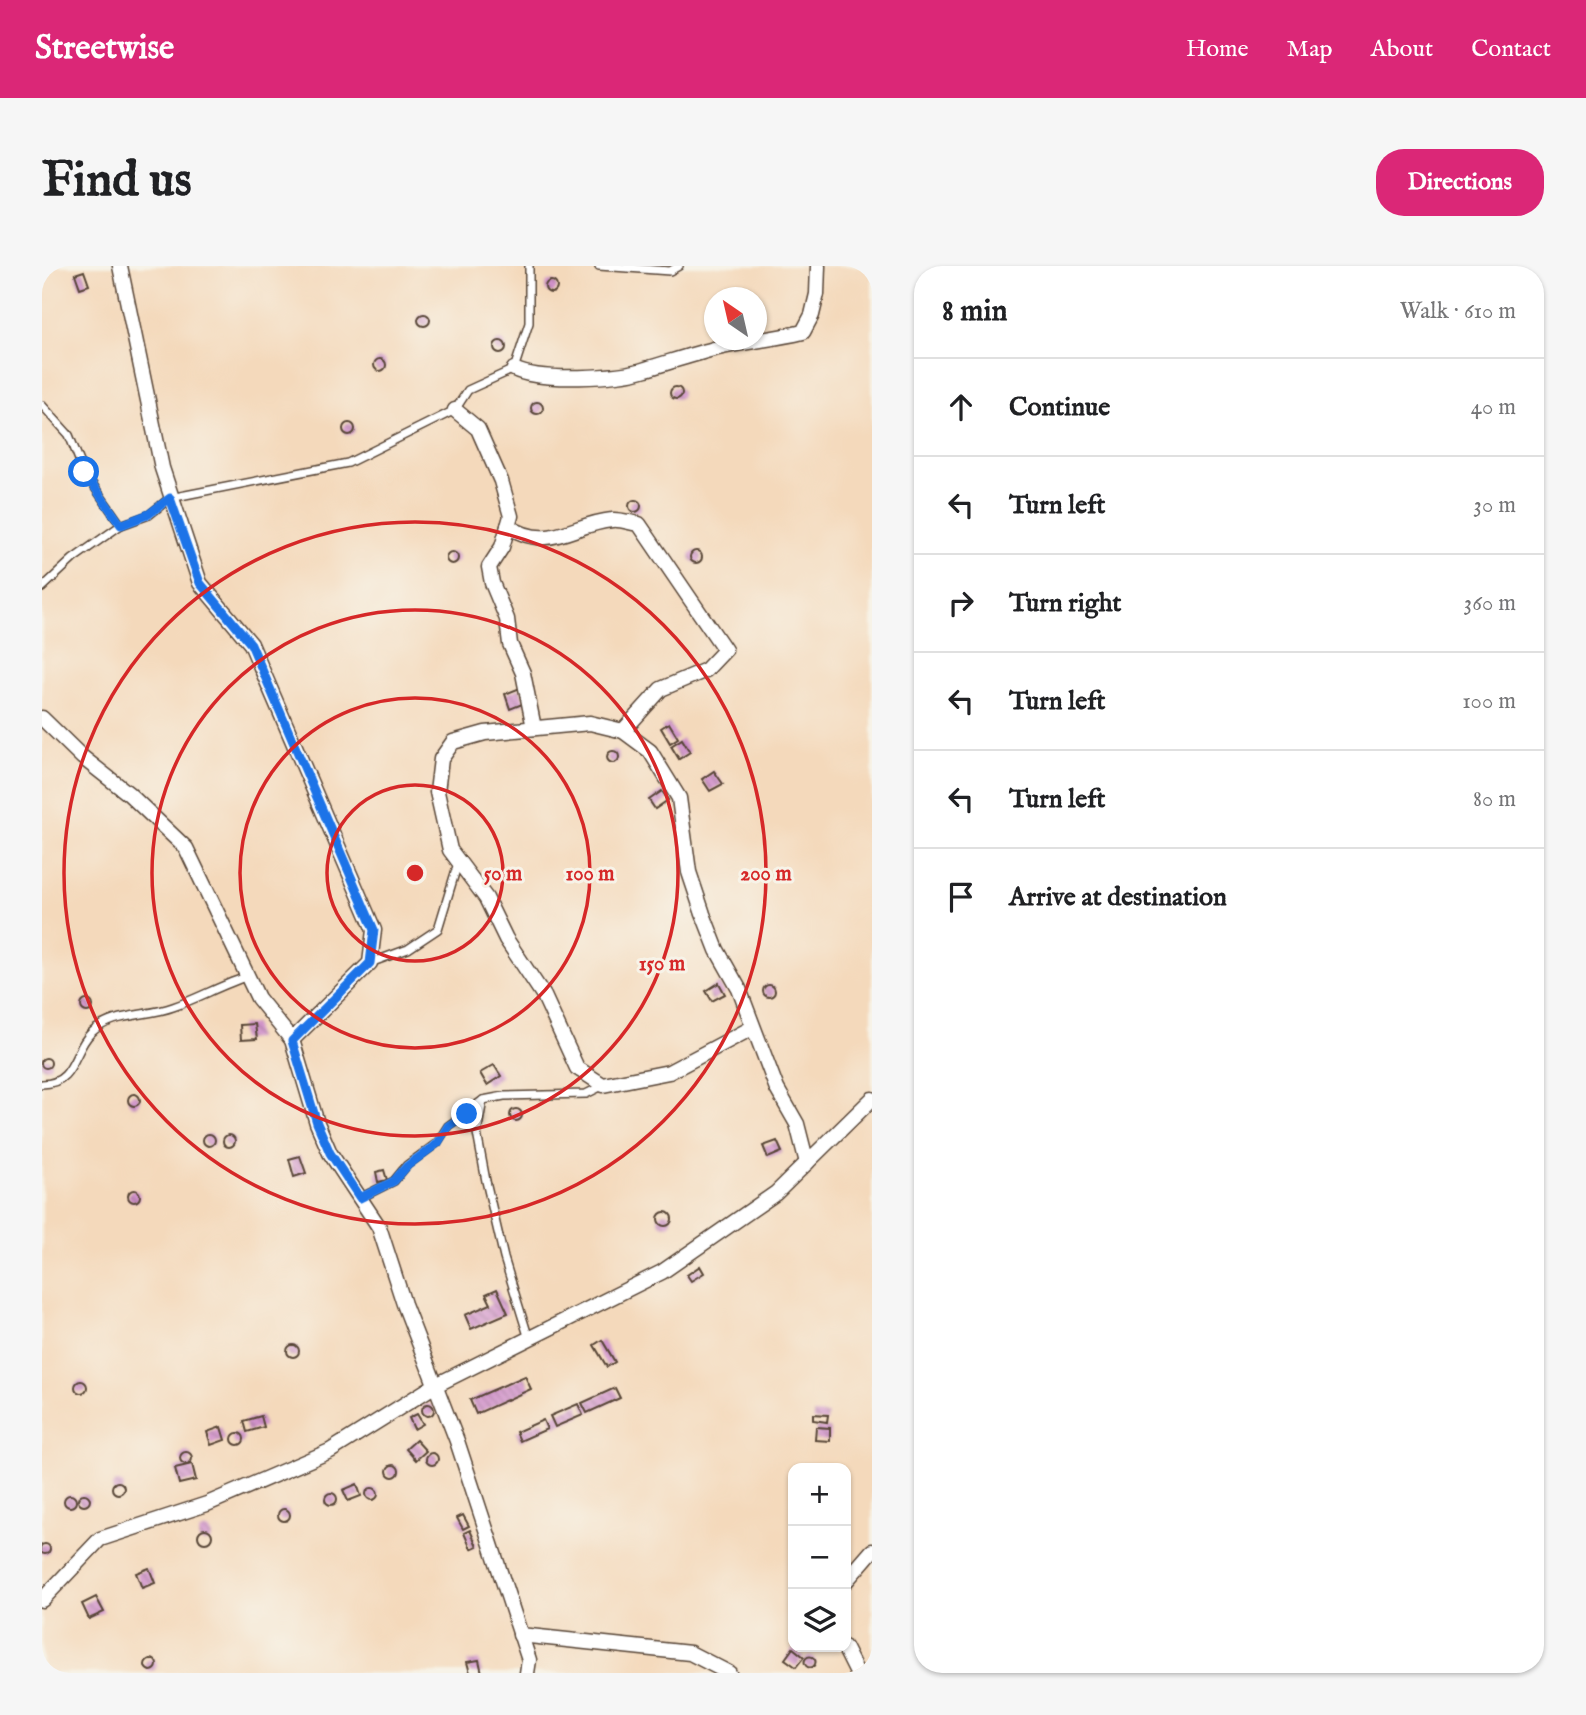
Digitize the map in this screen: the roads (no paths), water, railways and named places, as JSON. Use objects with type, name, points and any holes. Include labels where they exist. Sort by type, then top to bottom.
[{"type":"street","points":[[120,266],[170,498],[200,583],[251,644],[374,930],[370,963],[292,1041]]},
{"type":"street","points":[[514,369],[526,375],[590,377],[644,370],[695,353],[803,332],[812,315],[817,294],[818,266]]},
{"type":"street","points":[[455,410],[478,429],[501,481],[511,516],[502,547],[489,567],[492,583],[507,620],[510,644],[523,673],[534,728]]},
{"type":"street","points":[[508,526],[525,537],[553,538],[614,519],[639,524],[725,650],[706,670],[661,690],[622,731]]},
{"type":"street","points":[[42,718],[82,757],[130,794],[186,848],[258,998],[292,1041],[317,1123],[330,1153],[379,1227],[434,1387],[457,1440],[528,1660],[527,1673]]},
{"type":"street","points":[[752,1028],[669,1072],[603,1085],[577,1068],[544,996],[506,939],[486,898],[450,850],[437,792],[441,759],[453,742],[485,733],[590,723],[622,731],[650,751],[679,798],[693,882],[717,950],[739,989],[777,1088],[797,1124],[807,1163]]},
{"type":"street","points":[[42,1600],[100,1539],[207,1504],[330,1451],[434,1387],[662,1272],[776,1193],[872,1099]]},
{"type":"street","points":[[851,1575],[872,1550]]},
{"type":"street","points":[[520,1634],[690,1653],[729,1673]]},
{"type":"street","points":[[846,1652],[857,1673]]},
{"type":"lane","points":[[599,266],[659,271],[670,271],[679,266]]},
{"type":"lane","points":[[42,588],[73,559],[121,525],[149,514],[170,498],[348,463],[455,410],[468,390],[514,369],[529,323],[530,267]]},
{"type":"lane","points":[[42,405],[69,435],[84,472],[121,525]]},
{"type":"lane","points":[[370,963],[408,949],[438,929],[459,862]]},
{"type":"lane","points":[[42,1084],[53,1084],[72,1069],[89,1034],[108,1021],[172,1007],[249,975]]},
{"type":"lane","points":[[360,1198],[394,1181],[407,1166],[438,1143],[448,1126],[483,1100],[504,1096],[586,1094],[603,1085]]},
{"type":"lane","points":[[483,1100],[477,1133],[481,1157],[504,1258],[530,1340]]}]
